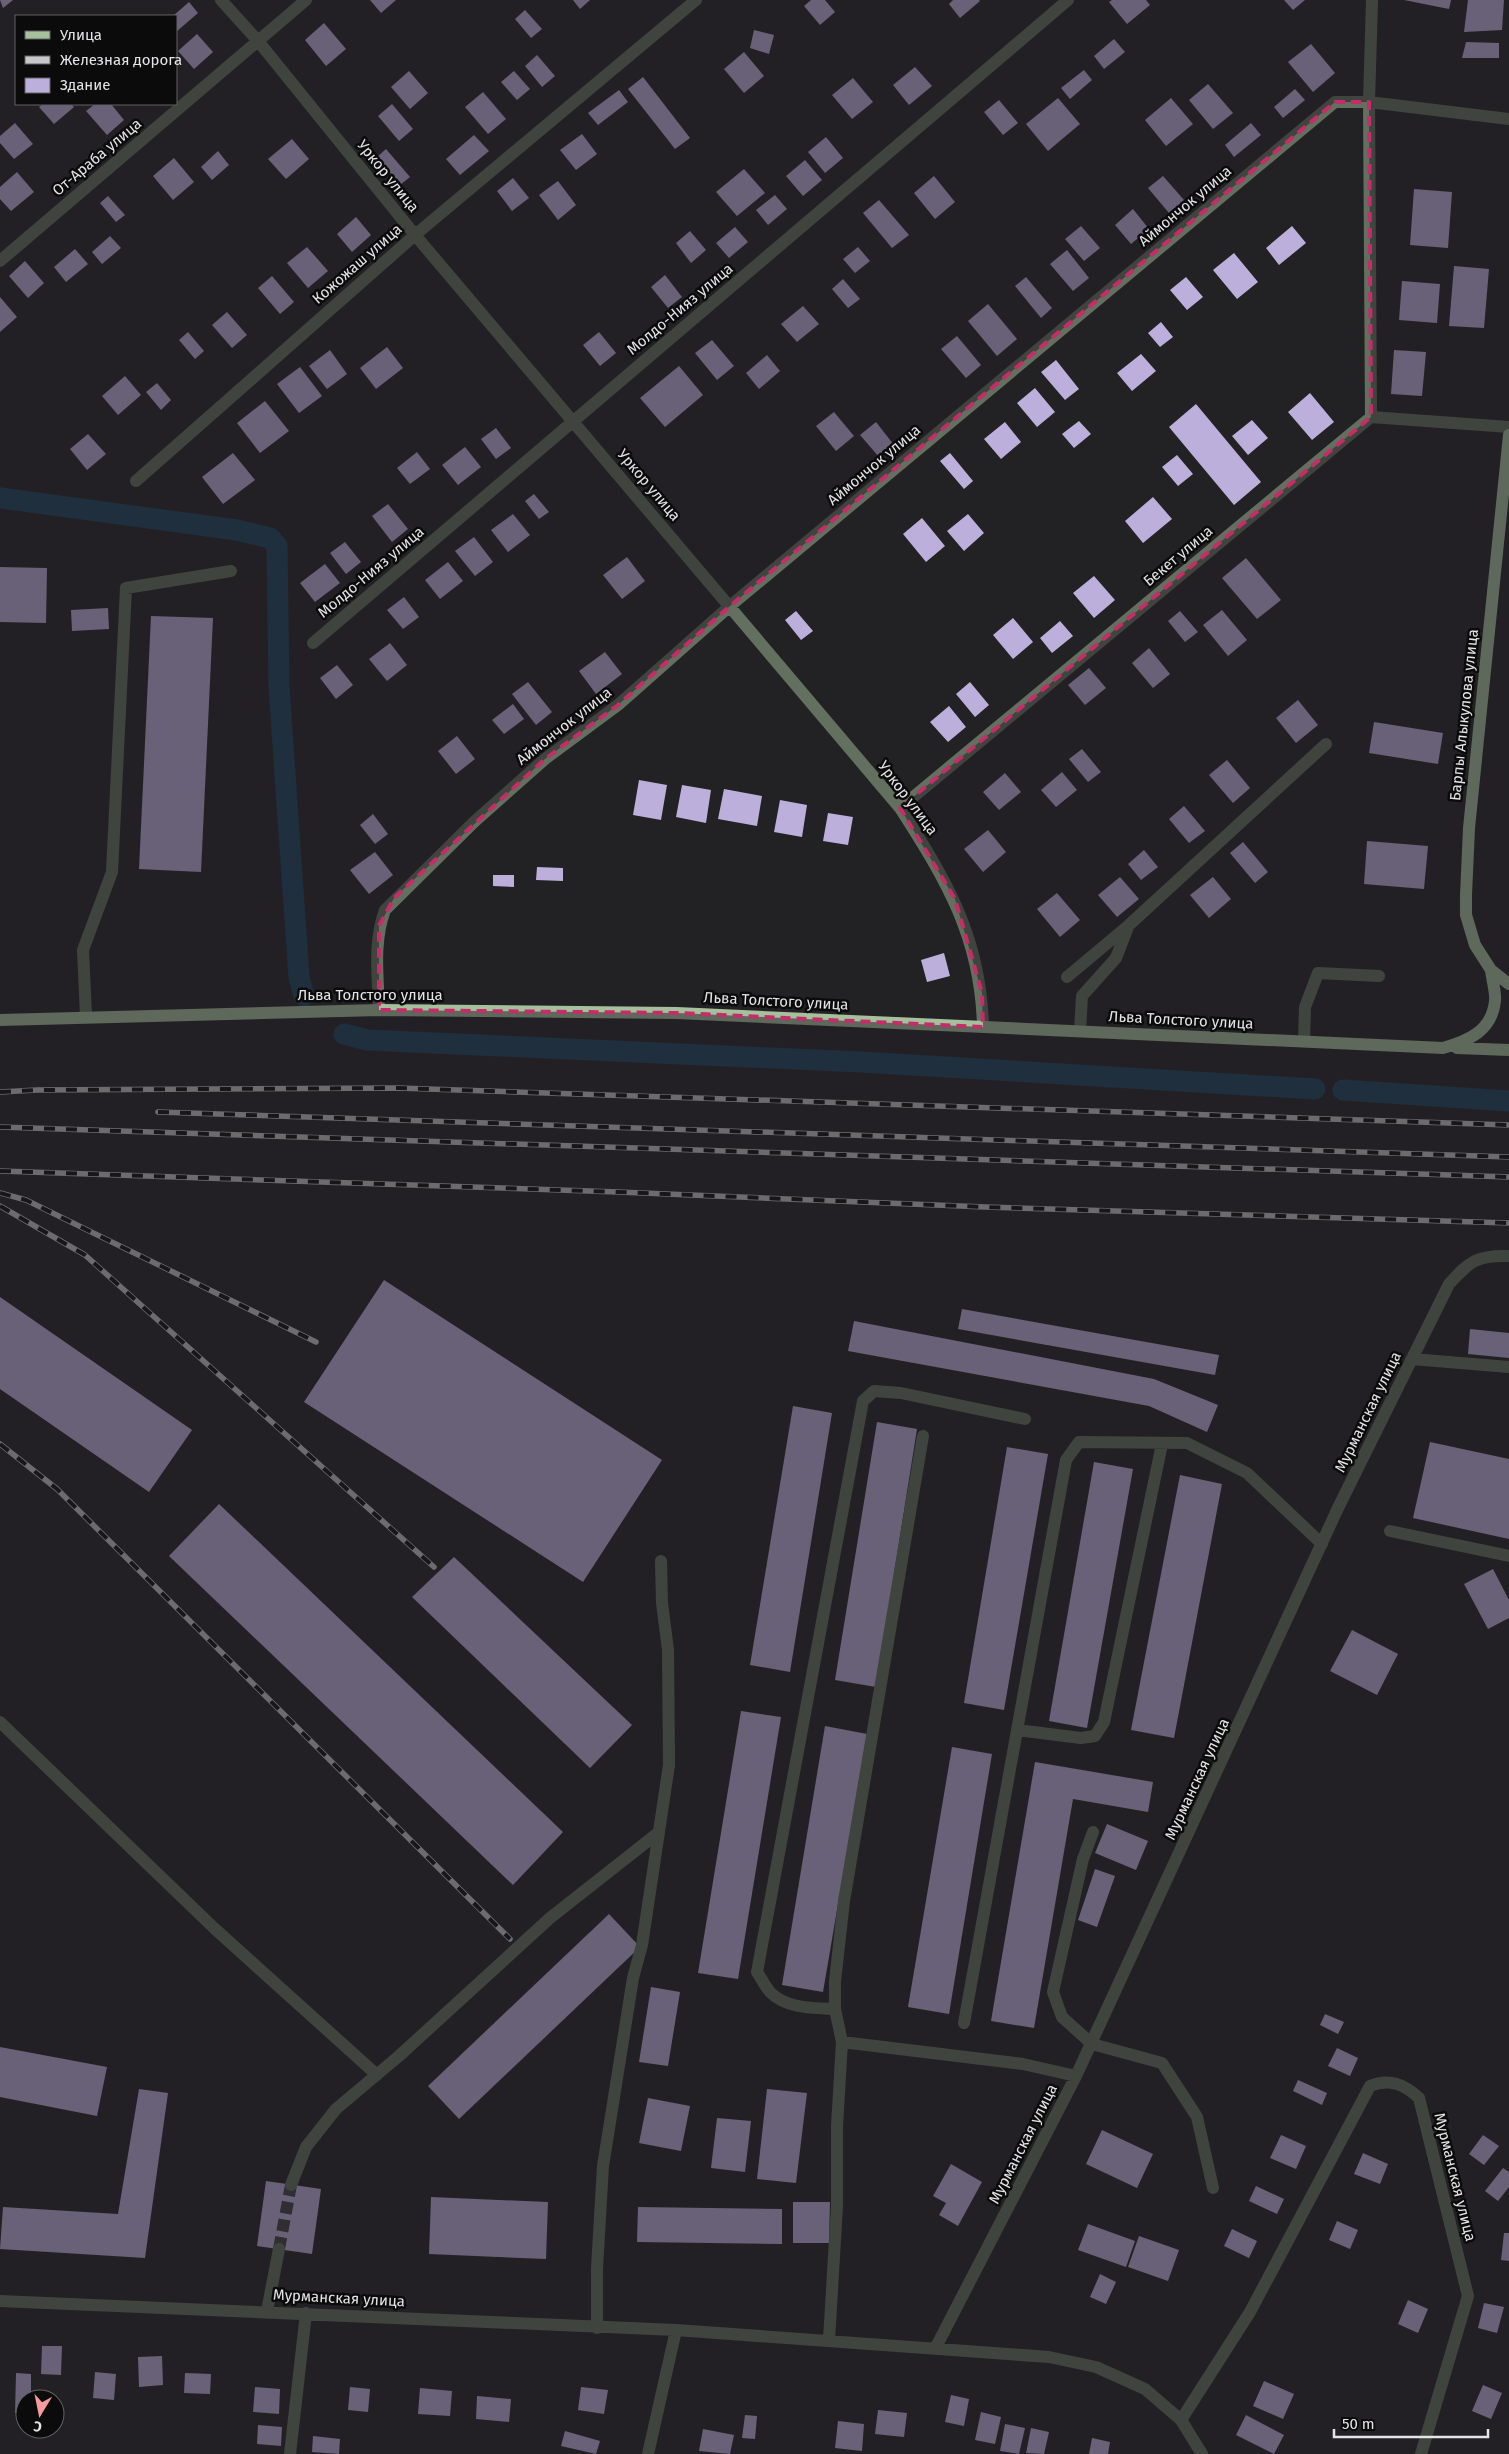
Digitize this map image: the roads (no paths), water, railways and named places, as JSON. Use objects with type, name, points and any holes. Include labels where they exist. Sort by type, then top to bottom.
[{"type":"main road","name":"Барпы Алыкулова улица","points":[[1509,435],[1504,518],[1469,828],[1466,895],[1470,931],[1491,970],[1509,984]]},
{"type":"main road","name":"Льва Толстого улица","points":[[0,1020],[86,1016],[379,1010],[677,1013],[1443,1048],[1467,1041],[1478,1035],[1490,1018],[1495,1001],[1491,970]]},
{"type":"main road","points":[[1443,1048],[1509,1050]]},
{"type":"street","name":"Уркор улица","points":[[221,0],[258,41],[415,235],[900,808],[936,864],[955,899],[973,953],[980,985],[983,1027]]},
{"type":"street","name":"От-Араба улица","points":[[0,261],[306,0]]},
{"type":"street","name":"Кожожаш улица","points":[[136,481],[415,235],[696,0]]},
{"type":"street","name":"Молдо-Нияз улица","points":[[313,643],[1068,0]]},
{"type":"street","points":[[1372,0],[1369,102],[1371,417],[1509,426]]},
{"type":"street","name":"Аймончок улица","points":[[379,1010],[377,944],[379,926],[385,910],[394,898],[474,822],[545,759],[618,705],[730,606],[1335,102],[1369,102],[1509,119]]},
{"type":"street","name":"Бекет улица","points":[[900,808],[1371,417]]},
{"type":"street","points":[[86,1016],[83,950],[112,872],[126,588],[231,571]]},
{"type":"street","points":[[1067,977],[1129,925],[1326,744]]},
{"type":"street","points":[[1080,1031],[1082,996],[1116,958],[1129,925]]},
{"type":"street","points":[[1304,1041],[1305,1007],[1318,973],[1379,976]]},
{"type":"street","name":"Мурманская улица","points":[[936,2347],[1092,2044],[1322,1544],[1449,1284],[1466,1265],[1488,1256],[1509,1256]]},
{"type":"street","points":[[1412,1359],[1509,1367]]},
{"type":"street","points":[[835,2009],[803,2007],[782,2000],[771,1993],[756,1972],[863,1401],[874,1391],[901,1393],[1025,1419]]},
{"type":"street","points":[[829,2340],[837,2206],[837,2126],[842,2042],[835,2009],[835,1981],[844,1901],[923,1436]]},
{"type":"street","points":[[964,2023],[1066,1460],[1080,1442],[1187,1443],[1247,1473],[1322,1544]]},
{"type":"street","points":[[1017,1730],[1080,1738],[1096,1736],[1104,1722],[1162,1444]]},
{"type":"street","points":[[1390,1531],[1509,1556]]},
{"type":"street","points":[[597,2328],[603,2166],[633,1978],[642,1945],[669,1766],[668,1650],[662,1603],[661,1561]]},
{"type":"street","points":[[0,1722],[214,1928],[376,2075]]},
{"type":"street","points":[[1093,1832],[1083,1859],[1053,1992],[1062,2017],[1092,2044],[1162,2064],[1197,2118],[1212,2188]]},
{"type":"street","points":[[291,2185],[306,2147],[336,2109],[550,1918],[658,1833]]},
{"type":"street","points":[[842,2042],[1023,2064],[1076,2076]]},
{"type":"street","name":"Мурманская улица","points":[[1182,2420],[1250,2312],[1370,2086],[1380,2082],[1394,2082],[1409,2089],[1419,2098],[1468,2296],[1421,2454]]},
{"type":"street","points":[[267,2311],[279,2249]]},
{"type":"street","name":"Мурманская улица","points":[[0,2300],[267,2311],[597,2328],[676,2330],[936,2347],[1049,2357],[1096,2367],[1145,2389],[1182,2420],[1198,2452]]},
{"type":"street","points":[[290,2454],[306,2313]]},
{"type":"street","points":[[648,2454],[676,2330]]},
{"type":"waterway","points":[[0,498],[237,530],[270,538],[277,546],[279,687],[299,977],[304,996]]},
{"type":"waterway","points":[[344,1034],[367,1040],[861,1062],[1315,1089]]},
{"type":"waterway","points":[[1343,1090],[1509,1101]]},
{"type":"tunnel","points":[[279,2249],[291,2185]]},
{"type":"railway","points":[[0,1092],[37,1090],[398,1088],[1509,1125]]},
{"type":"railway","points":[[158,1112],[1509,1157]]},
{"type":"railway","points":[[0,1127],[1509,1177]]},
{"type":"railway","points":[[0,1171],[618,1192],[985,1207],[1509,1223]]},
{"type":"railway","points":[[0,1193],[26,1200],[316,1342]]},
{"type":"railway","points":[[0,1206],[85,1255],[434,1567]]},
{"type":"railway","points":[[0,1444],[57,1489],[510,1939]]}]
